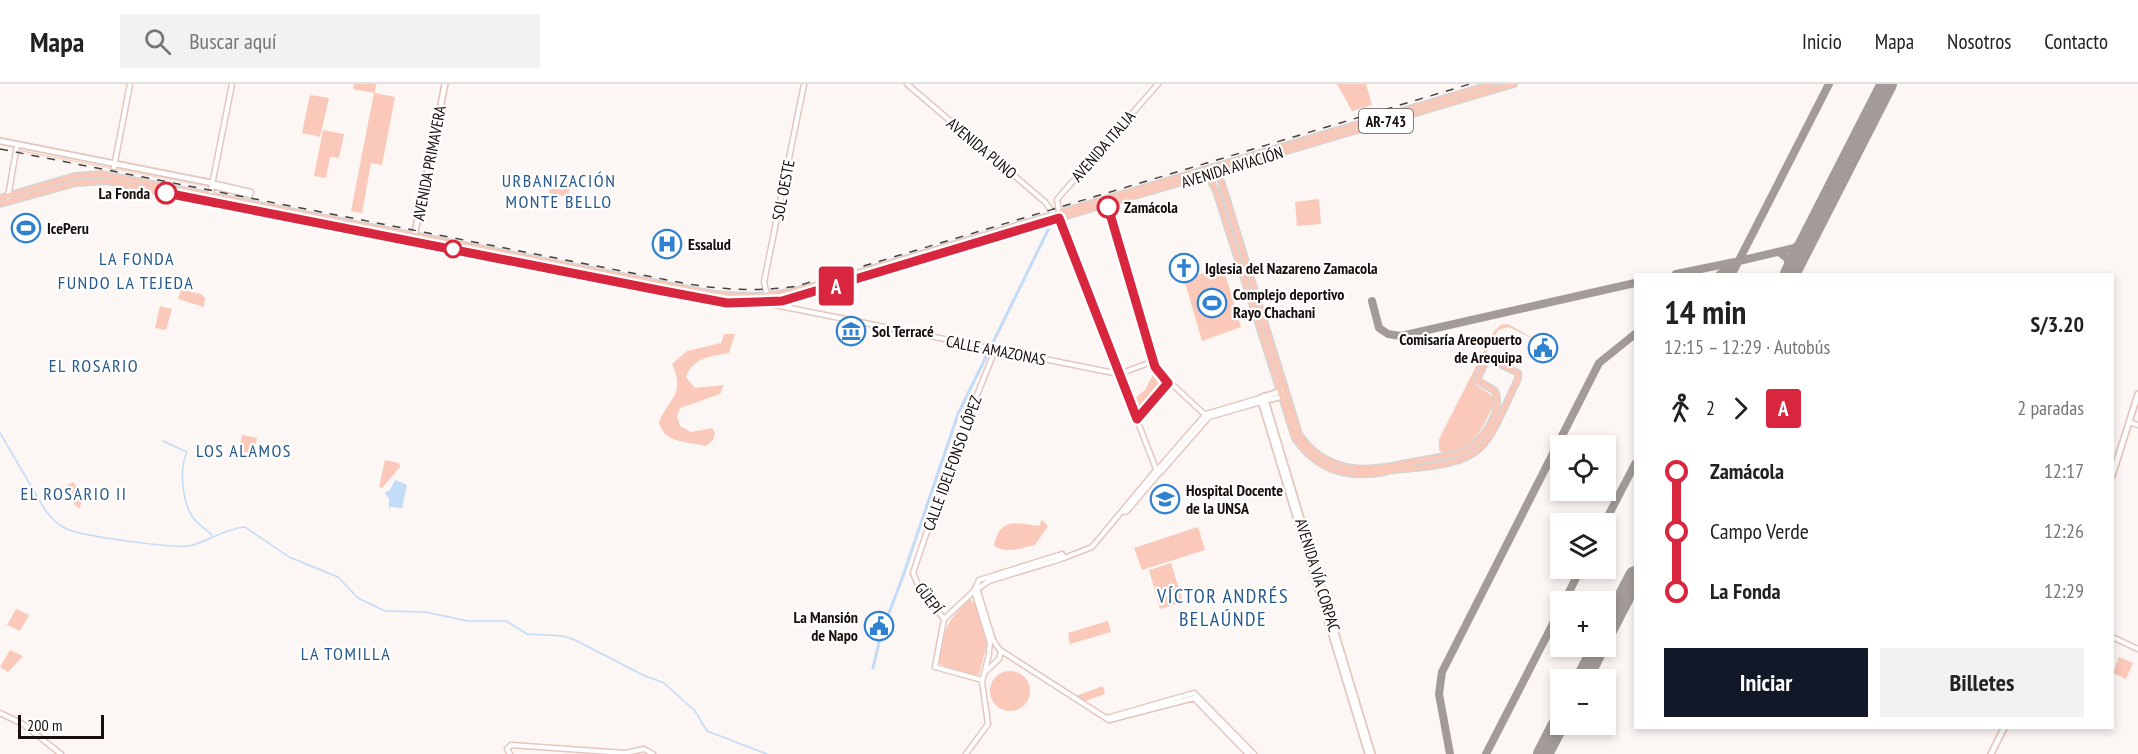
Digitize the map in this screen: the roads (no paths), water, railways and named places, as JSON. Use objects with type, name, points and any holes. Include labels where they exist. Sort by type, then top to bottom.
[{"type":"main road","name":"AVENIDA PRIMAVERA","points":[[414,239],[445,84]]},
{"type":"main road","name":"AVENIDA AVIACIÓN","points":[[0,198],[92,180],[210,198],[682,291],[727,303],[765,303],[795,298],[833,284],[1208,168],[1493,84]]},
{"type":"main road","name":"AVENIDA AVIACIÓN","points":[[1106,201],[1209,177],[1514,84]]},
{"type":"main road","points":[[0,143],[212,185]]},
{"type":"main road","points":[[1215,166],[1222,185],[1234,241]]},
{"type":"main road","points":[[1208,168],[1209,177],[1234,241],[1282,394],[1289,427],[1308,455],[1321,464],[1342,473],[1374,471],[1460,459],[1475,453],[1487,439],[1519,378],[1518,373],[1487,358],[1477,381],[1494,390],[1498,398],[1497,408],[1481,438],[1471,448],[1461,453],[1399,467]]},
{"type":"main road","points":[[1222,185],[1225,176],[1233,168]]},
{"type":"main road","name":"AVENIDA AVIACIÓN","points":[[0,204],[8,198],[75,176],[101,174],[194,192],[210,198]]},
{"type":"main road","points":[[1199,178],[1209,182],[1216,191]]},
{"type":"main road","points":[[179,195],[194,197],[194,192]]},
{"type":"main road","points":[[682,291],[684,280]]},
{"type":"main road","name":"AVENIDA AVIACIÓN","points":[[682,291],[734,297],[767,296],[833,284]]},
{"type":"main road","points":[[1263,399],[1282,394]]},
{"type":"main road","points":[[2114,470],[2138,394]]},
{"type":"main road","name":"AVENIDA VÍA CORPAC","points":[[1263,399],[1370,754]]},
{"type":"main road","points":[[1990,754],[2003,729]]},
{"type":"street","points":[[114,166],[130,84]]},
{"type":"street","points":[[210,198],[232,84]]},
{"type":"street","name":"SOL OESTE","points":[[767,296],[764,282],[804,84]]},
{"type":"street","name":"AVENIDA PUNO","points":[[907,84],[1046,201],[1057,215],[1158,472]]},
{"type":"street","name":"AVENIDA ITALIA","points":[[1057,215],[1059,196],[1158,84]]},
{"type":"street","points":[[8,198],[17,146]]},
{"type":"street","points":[[212,185],[251,193]]},
{"type":"street","points":[[1106,201],[1159,374],[1208,415]]},
{"type":"street","name":"CALLE AMAZONAS","points":[[765,303],[1119,374]]},
{"type":"street","name":"CALLE IDELFONSO LÓPEZ","points":[[913,578],[951,460],[993,349]]},
{"type":"street","points":[[1119,374],[1154,361]]},
{"type":"street","points":[[979,580],[1072,555],[1092,547],[1208,415],[1263,399]]},
{"type":"street","points":[[2129,422],[2138,425]]},
{"type":"street","points":[[982,680],[935,666],[944,619],[968,595],[995,579],[1062,557]]},
{"type":"street","name":"GÜEPÍ","points":[[913,578],[944,619]]},
{"type":"street","points":[[966,754],[988,724],[982,680],[990,643],[976,590],[979,580]]},
{"type":"street","points":[[979,580],[976,590],[999,649],[997,659],[984,672]]},
{"type":"street","points":[[2114,638],[2138,649]]},
{"type":"street","points":[[989,653],[999,649]]},
{"type":"street","points":[[999,649],[1112,720],[1194,698],[1248,754]]},
{"type":"street","points":[[989,653],[997,659],[1014,658]]},
{"type":"street","points":[[1106,718],[1194,693],[1254,754]]},
{"type":"street","points":[[0,713],[23,724],[61,754]]},
{"type":"street","points":[[510,754],[507,749],[511,746],[625,753],[644,749],[653,754]]},
{"type":"water","points":[[395,480],[407,485],[402,508],[390,507],[389,514],[389,499],[385,493],[390,490]]},
{"type":"waterway","points":[[881,634],[958,414],[1050,226]]},
{"type":"waterway","points":[[0,433],[45,510],[56,522],[69,530],[132,542],[184,546],[245,527],[289,557],[338,577],[358,598],[385,611],[425,612],[468,621],[506,621],[527,634],[563,636],[575,640],[643,675],[664,683],[695,711],[707,731],[767,754]]},
{"type":"waterway","points":[[163,441],[187,452],[182,476],[186,501],[194,519],[212,535]]},
{"type":"waterway","points":[[873,668],[880,638]]},
{"type":"railway","points":[[0,149],[683,283],[754,290],[797,286],[1470,84]]},
{"type":"place","name":"La Fonda","points":[[166,193]]},
{"type":"place","name":"Zamácola","points":[[1108,207]]},
{"type":"place","name":"IcePeru","points":[[26,228]]},
{"type":"place","name":"Essalud","points":[[667,244]]},
{"type":"place","name":"Iglesia del Nazareno Zamacola","points":[[1184,268]]},
{"type":"place","name":"Complejo deportivo Rayo Chachani","points":[[1212,303]]},
{"type":"place","name":"Sol Terracé","points":[[851,331]]},
{"type":"place","name":"Comisaría Areopuerto de Arequipa","points":[[1543,348]]},
{"type":"place","name":"Hospital Docente de la UNSA","points":[[1165,499]]},
{"type":"place","name":"La Mansión de Napo","points":[[879,626]]},
{"type":"district","name":"URBANIZACIÓN MONTE BELLO","points":[[559,190]]},
{"type":"district","name":"LA FONDA","points":[[137,258]]},
{"type":"district","name":"FUNDO LA TEJEDA","points":[[126,282]]},
{"type":"district","name":"EL ROSARIO","points":[[94,365]]},
{"type":"district","name":"LOS ALAMOS","points":[[244,450]]},
{"type":"district","name":"EL ROSARIO II","points":[[74,493]]},
{"type":"district","name":"VÍCTOR ANDRÉS BELAÚNDE","points":[[1223,608]]},
{"type":"district","name":"LA TOMILLA","points":[[346,653]]}]
